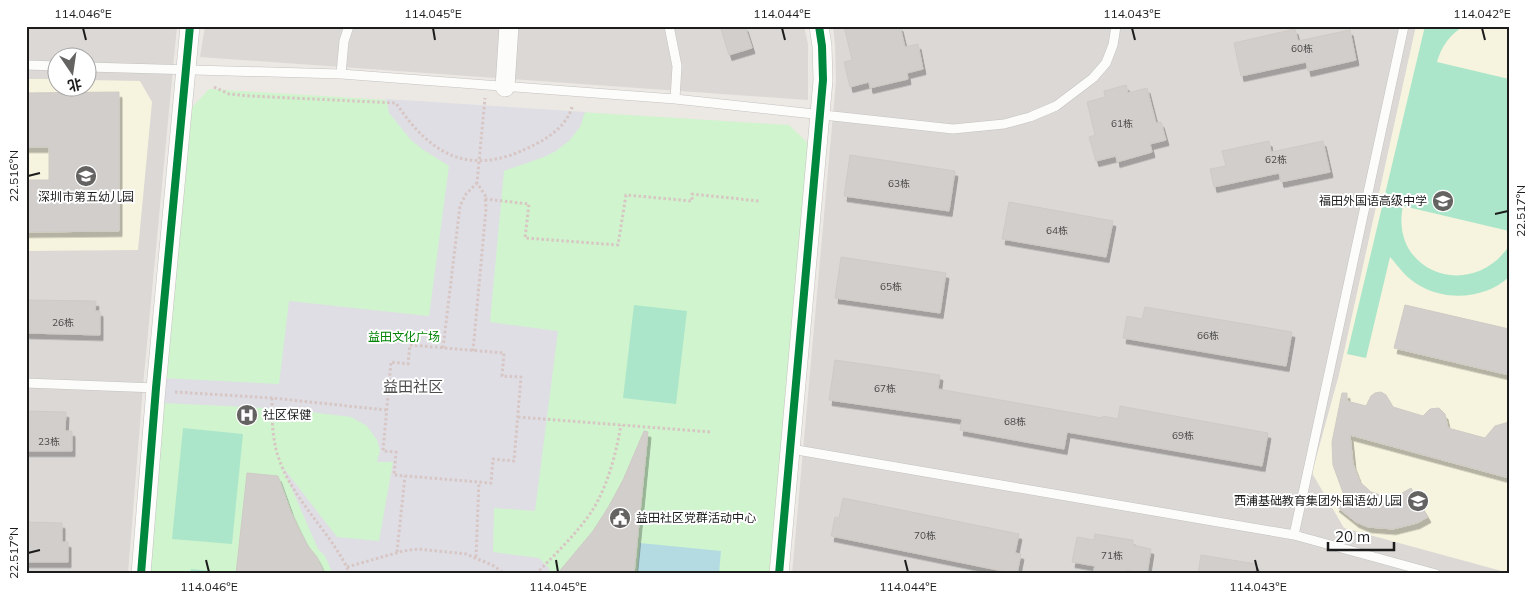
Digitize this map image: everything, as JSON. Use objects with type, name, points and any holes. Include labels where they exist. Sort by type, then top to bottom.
[{"type":"street","points":[[141,574],[156,389],[190,26]]},
{"type":"street","points":[[496,86],[509,26]]},
{"type":"street","points":[[779,574],[821,115],[823,80],[822,46],[819,26]]},
{"type":"lane","points":[[340,74],[344,41],[350,26]]},
{"type":"lane","points":[[669,26],[676,66],[675,99]]},
{"type":"lane","points":[[98,67],[340,74],[675,99],[953,129],[1004,124],[1030,117],[1056,106],[1093,78],[1106,63],[1114,44],[1116,26]]},
{"type":"lane","points":[[1294,535],[1404,26]]},
{"type":"lane","points":[[26,65],[48,66]]},
{"type":"lane","points":[[26,383],[156,389]]},
{"type":"lane","points":[[791,449],[1294,535],[1436,574]]},
{"type":"path","points":[[473,350],[486,209],[485,195],[477,183],[479,161],[496,86]]},
{"type":"path","points":[[213,87],[228,94],[250,96],[396,103],[422,136],[433,145],[445,153],[462,159],[479,161],[503,158],[538,144],[556,131],[569,117],[578,92]]},
{"type":"path","points":[[443,348],[460,206],[466,194],[477,183]]},
{"type":"path","points":[[485,199],[529,204],[525,238],[618,245],[626,195],[692,201],[692,194],[759,200]]},
{"type":"path","points":[[410,345],[473,350],[504,353],[502,376],[521,377],[514,461],[493,459],[492,483],[394,475],[396,452],[383,451],[391,362],[408,364],[410,345]]},
{"type":"path","points":[[156,389],[272,398],[386,410]]},
{"type":"path","points":[[272,398],[272,423],[278,458],[286,476],[350,574]]},
{"type":"path","points":[[518,417],[711,432]]},
{"type":"path","points":[[536,574],[582,524],[595,506],[606,483],[616,454],[621,425]]},
{"type":"path","points":[[397,552],[405,476]]},
{"type":"path","points":[[476,557],[479,482]]},
{"type":"path","points":[[347,568],[397,552],[418,549],[466,554],[476,557],[506,574]]},
{"type":"shaded area","points":[[26,26],[177,26],[143,386],[128,574],[26,574]]},
{"type":"shaded area","points":[[205,26],[804,26],[808,44],[808,100],[200,57]]},
{"type":"shaded area","points":[[833,26],[1416,26],[1339,375],[1312,473],[1509,574],[792,574],[836,81]]},
{"type":"shaded area","name":"福田外国语高级中学","points":[[1416,26],[1509,26],[1509,573],[1344,528],[1312,473],[1339,375]]},
{"type":"shaded area","name":"深圳市第五幼儿园","points":[[26,79],[48,79],[48,98],[98,98],[98,80],[140,81],[152,102],[138,250],[26,251]]},
{"type":"shaded area","points":[[386,99],[585,112],[580,127],[570,140],[556,151],[504,171],[490,322],[558,331],[535,511],[494,508],[493,552],[539,558],[550,569],[546,574],[333,574],[325,556],[318,549],[282,466],[337,537],[379,541],[393,462],[377,462],[380,450],[377,440],[367,426],[351,417],[285,409],[163,403],[162,378],[279,384],[289,301],[429,316],[449,166],[411,140],[389,113]]},
{"type":"green space","points":[[1425,26],[1464,26],[1447,41],[1437,62],[1509,79],[1509,231],[1403,206],[1402,229],[1408,248],[1420,262],[1436,272],[1455,275],[1474,273],[1493,263],[1509,246],[1509,277],[1499,285],[1475,294],[1463,296],[1437,293],[1414,282],[1390,257],[1366,358],[1347,354]]},
{"type":"green space","name":"益田文化广场","points":[[209,89],[789,125],[810,145],[772,574],[147,574],[185,115]]},
{"type":"green space","points":[[634,305],[687,311],[676,404],[623,398]]},
{"type":"green space","points":[[183,428],[243,434],[232,544],[172,539]]},
{"type":"green space","points":[[191,569],[223,572],[223,574],[190,574]]},
{"type":"water","points":[[640,543],[721,551],[719,574],[637,574]]},
{"type":"building","points":[[720,26],[745,26],[752,48],[729,55]]},
{"type":"building","points":[[844,26],[900,26],[905,47],[918,44],[923,69],[907,73],[908,79],[870,88],[869,82],[850,87],[844,62],[852,60]]},
{"type":"building","points":[[1295,29],[1298,41],[1350,30],[1356,60],[1308,71],[1306,62],[1241,76],[1234,43]]},
{"type":"building","points":[[1126,85],[1128,93],[1147,88],[1156,123],[1161,122],[1166,140],[1150,144],[1152,152],[1117,162],[1116,156],[1096,161],[1089,137],[1095,135],[1087,102],[1105,97],[1104,91]]},
{"type":"building","points":[[98,92],[119,92],[119,231],[26,232],[26,180],[49,180],[49,147],[26,147],[26,93],[48,93],[48,98],[98,98]]},
{"type":"building","points":[[1269,141],[1271,152],[1323,141],[1330,172],[1281,182],[1279,173],[1214,187],[1210,169],[1226,166],[1222,151]]},
{"type":"building","points":[[850,155],[955,171],[949,211],[844,196]]},
{"type":"building","points":[[1009,202],[1113,221],[1106,257],[1002,239]]},
{"type":"building","points":[[841,257],[946,273],[940,313],[835,298]]},
{"type":"building","points":[[26,300],[96,301],[95,311],[100,311],[100,335],[26,333]]},
{"type":"building","points":[[1405,305],[1509,329],[1509,375],[1394,348]]},
{"type":"building","points":[[1145,307],[1292,332],[1286,366],[1123,338],[1127,316],[1142,319]]},
{"type":"building","points":[[835,360],[940,375],[938,389],[1102,418],[1103,416],[1118,419],[1120,406],[1268,433],[1262,466],[1067,432],[1064,449],[960,430],[962,419],[829,400]]},
{"type":"building","points":[[1381,392],[1386,395],[1393,407],[1423,416],[1430,409],[1439,408],[1445,414],[1448,428],[1485,438],[1495,426],[1509,422],[1509,478],[1350,435],[1353,464],[1360,482],[1371,492],[1384,496],[1399,495],[1411,488],[1428,517],[1417,523],[1393,529],[1368,527],[1356,522],[1336,506],[1345,498],[1333,465],[1332,442],[1342,393],[1347,393],[1347,401],[1366,406],[1371,396]]},
{"type":"building","points":[[26,411],[66,412],[65,431],[72,431],[72,451],[26,451]]},
{"type":"building","name":"益田社区党群活动中心","points":[[644,431],[648,432],[634,574],[557,574],[593,531],[609,506],[623,480]]},
{"type":"building","points":[[247,473],[278,476],[299,529],[308,546],[317,557],[325,574],[236,574]]},
{"type":"building","points":[[843,498],[1019,534],[1015,553],[1021,554],[1017,574],[831,536],[835,517],[839,518]]},
{"type":"building","points":[[26,522],[62,523],[62,542],[68,542],[68,562],[26,562]]},
{"type":"building","points":[[1095,534],[1133,540],[1133,545],[1151,549],[1147,574],[1127,570],[1126,574],[1093,574],[1095,566],[1072,562],[1077,537],[1094,540]]},
{"type":"building","points":[[1201,555],[1256,564],[1255,574],[1198,574]]},
{"type":"cycle path","points":[[141,574],[156,388],[190,26]]},
{"type":"cycle path","points":[[779,574],[823,80],[822,46],[819,26]]},
{"type":"place","name":"深圳市第五幼儿园","points":[[86,176]]},
{"type":"place","name":"福田外国语高级中学","points":[[1443,201]]},
{"type":"place","name":"社区保健","points":[[247,415]]},
{"type":"place","name":"西浦基础教育集团外国语幼儿园","points":[[1418,501]]},
{"type":"place","name":"益田社区党群活动中心","points":[[620,518]]},
{"type":"district","name":"益田社区","points":[[413,387]]}]
